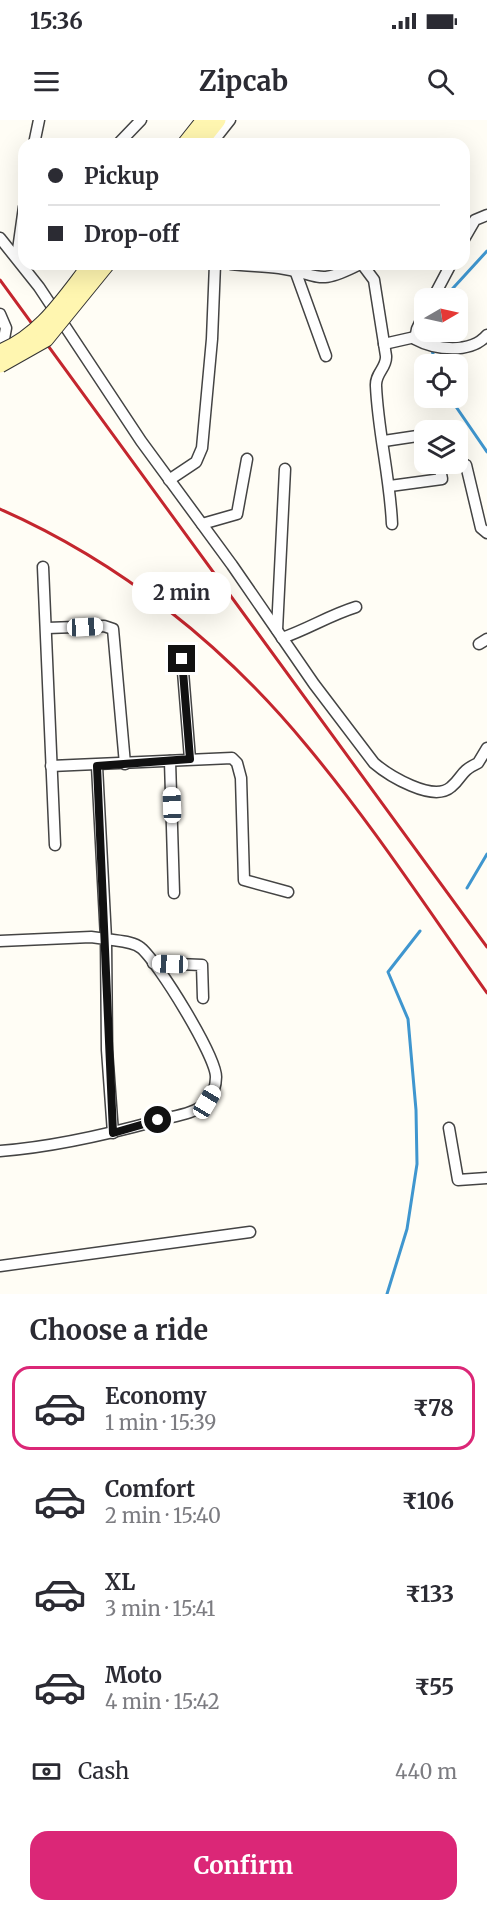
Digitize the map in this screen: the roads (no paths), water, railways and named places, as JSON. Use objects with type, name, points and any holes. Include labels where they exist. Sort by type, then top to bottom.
[{"type":"main road","points":[[190,138],[204,120]]},
{"type":"main road","points":[[204,138],[218,120]]},
{"type":"main road","points":[[0,352],[24,340],[46,321],[86,270]]},
{"type":"main road","points":[[0,363],[46,339],[103,270]]},
{"type":"street","points":[[35,138],[39,120]]},
{"type":"street","points":[[124,138],[141,120]]},
{"type":"street","points":[[216,138],[230,120]]},
{"type":"street","points":[[470,229],[475,220],[487,215]]},
{"type":"street","points":[[0,238],[17,257],[18,254]]},
{"type":"street","points":[[26,270],[169,480],[350,734],[374,763],[394,779],[416,787],[445,790],[451,788],[467,767],[478,763],[487,748]]},
{"type":"street","points":[[169,480],[196,462],[202,448],[212,339],[214,270]]},
{"type":"street","points":[[286,270],[317,279],[348,270]]},
{"type":"street","points":[[366,270],[374,280],[386,362],[376,382],[390,486],[392,524]]},
{"type":"street","points":[[439,288],[449,270]]},
{"type":"street","points":[[296,273],[326,356]]},
{"type":"street","points":[[0,314],[6,328],[0,363]]},
{"type":"street","points":[[424,342],[444,348],[475,345],[487,335]]},
{"type":"street","points":[[384,344],[414,340]]},
{"type":"street","points":[[384,441],[414,436]]},
{"type":"street","points":[[202,524],[237,514],[247,459]]},
{"type":"street","points":[[279,634],[285,469]]},
{"type":"street","points":[[468,473],[481,528],[487,533]]},
{"type":"street","points":[[390,486],[442,479],[441,474]]},
{"type":"street","points":[[43,567],[55,845]]},
{"type":"street","points":[[279,634],[308,628],[332,615],[356,607]]},
{"type":"street","points":[[46,628],[104,626],[113,629],[124,764]]},
{"type":"street","points":[[182,659],[190,759]]},
{"type":"street","points":[[51,766],[97,766],[228,758],[237,763],[243,804],[244,880],[288,892]]},
{"type":"street","points":[[170,761],[174,893]]},
{"type":"street","points":[[97,766],[106,939],[107,1050],[113,1133]]},
{"type":"street","points":[[0,941],[92,936],[134,944],[142,948],[209,1052],[216,1077],[214,1090],[207,1102],[184,1114],[113,1133],[0,1151]]},
{"type":"street","points":[[153,963],[202,965],[203,998]]},
{"type":"street","points":[[449,1128],[458,1180],[487,1178]]},
{"type":"street","points":[[0,1266],[250,1232]]},
{"type":"waterway","points":[[470,270],[487,251]]},
{"type":"waterway","points":[[453,288],[470,270]]},
{"type":"waterway","points":[[431,347],[433,354]]},
{"type":"waterway","points":[[457,408],[487,452]]},
{"type":"waterway","points":[[467,888],[487,854]]},
{"type":"waterway","points":[[387,1294],[407,1229],[417,1164],[416,1110],[408,1019],[388,972],[420,931]]},
{"type":"railway","points":[[0,280],[487,947]]},
{"type":"railway","points":[[0,509],[87,554],[128,581],[205,641],[241,674],[275,709],[331,776],[487,993]]}]
